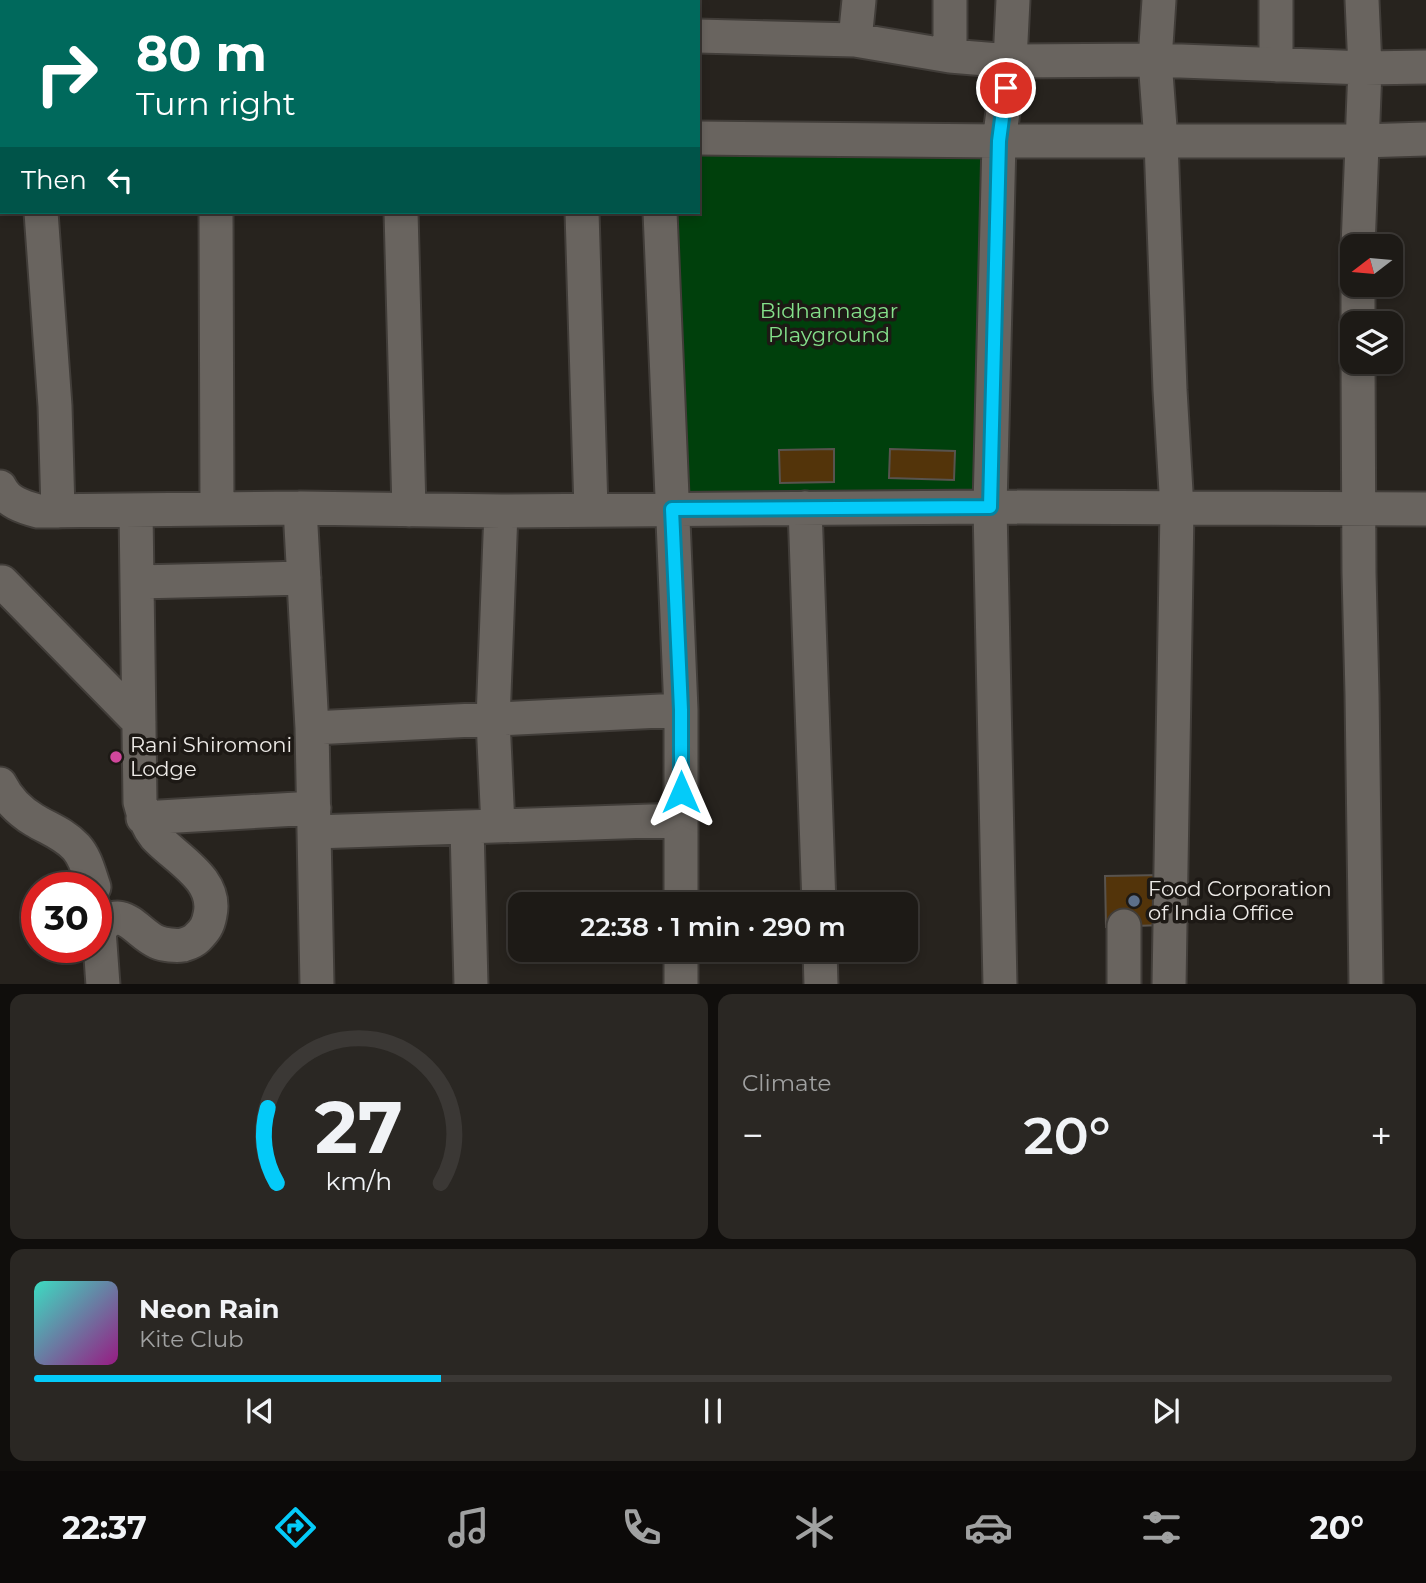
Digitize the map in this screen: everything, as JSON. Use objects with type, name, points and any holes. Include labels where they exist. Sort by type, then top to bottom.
[{"type":"street","points":[[855,40],[859,0]]},
{"type":"street","points":[[950,0],[950,56]]},
{"type":"street","points":[[1000,984],[990,507],[999,141],[1010,61],[1013,0]]},
{"type":"street","points":[[1159,0],[1155,60],[1177,509],[1169,984]]},
{"type":"street","points":[[1276,0],[1276,65]]},
{"type":"street","points":[[1358,234],[1365,68],[1362,0]]},
{"type":"street","points":[[700,36],[855,40],[950,56],[1010,61],[1155,60],[1365,68],[1426,67]]},
{"type":"street","points":[[700,138],[999,141],[1426,139]]},
{"type":"street","points":[[41,214],[55,406],[58,510]]},
{"type":"street","points":[[216,214],[217,509]]},
{"type":"street","points":[[401,214],[409,510]]},
{"type":"street","points":[[582,214],[591,510]]},
{"type":"street","points":[[660,214],[681,710],[681,892]]},
{"type":"street","points":[[1358,374],[1366,984]]},
{"type":"street","points":[[0,487],[3,494],[20,506],[38,511],[990,507],[1426,509]]},
{"type":"street","points":[[300,508],[312,728],[317,984]]},
{"type":"street","points":[[805,508],[819,892]]},
{"type":"street","points":[[112,916],[129,921],[157,942],[178,946],[194,942],[207,928],[212,908],[209,890],[155,835],[143,818],[140,802],[136,510]]},
{"type":"street","points":[[471,984],[482,826],[493,720],[501,511]]},
{"type":"street","points":[[137,582],[304,578]]},
{"type":"street","points":[[2,582],[139,722]]},
{"type":"street","points":[[312,728],[681,710]]},
{"type":"street","points":[[0,784],[10,801],[22,812],[61,834],[75,846],[88,872]]},
{"type":"street","points":[[143,818],[482,826],[681,820]]},
{"type":"street","points":[[1124,926],[1124,984]]},
{"type":"street","points":[[681,962],[681,984]]},
{"type":"street","points":[[820,962],[821,984]]},
{"type":"street","points":[[101,963],[103,984]]},
{"type":"green space","name":"Bidhannagar Playground","points":[[700,138],[999,141],[990,507],[672,509],[660,214],[700,214]]},
{"type":"building","points":[[834,449],[834,482],[780,483],[779,450]]},
{"type":"building","points":[[890,449],[955,451],[954,480],[889,478]]},
{"type":"building","name":"Food Corporation of India Office","points":[[1162,875],[1163,925],[1106,927],[1105,876]]},
{"type":"place","name":"Rani Shiromoni Lodge","points":[[116,757]]},
{"type":"place","name":"Food Corporation of India Office","points":[[1134,901]]},
{"type":"route","points":[[681,792],[681,710],[672,509],[990,507],[999,141],[1006,88]]}]
